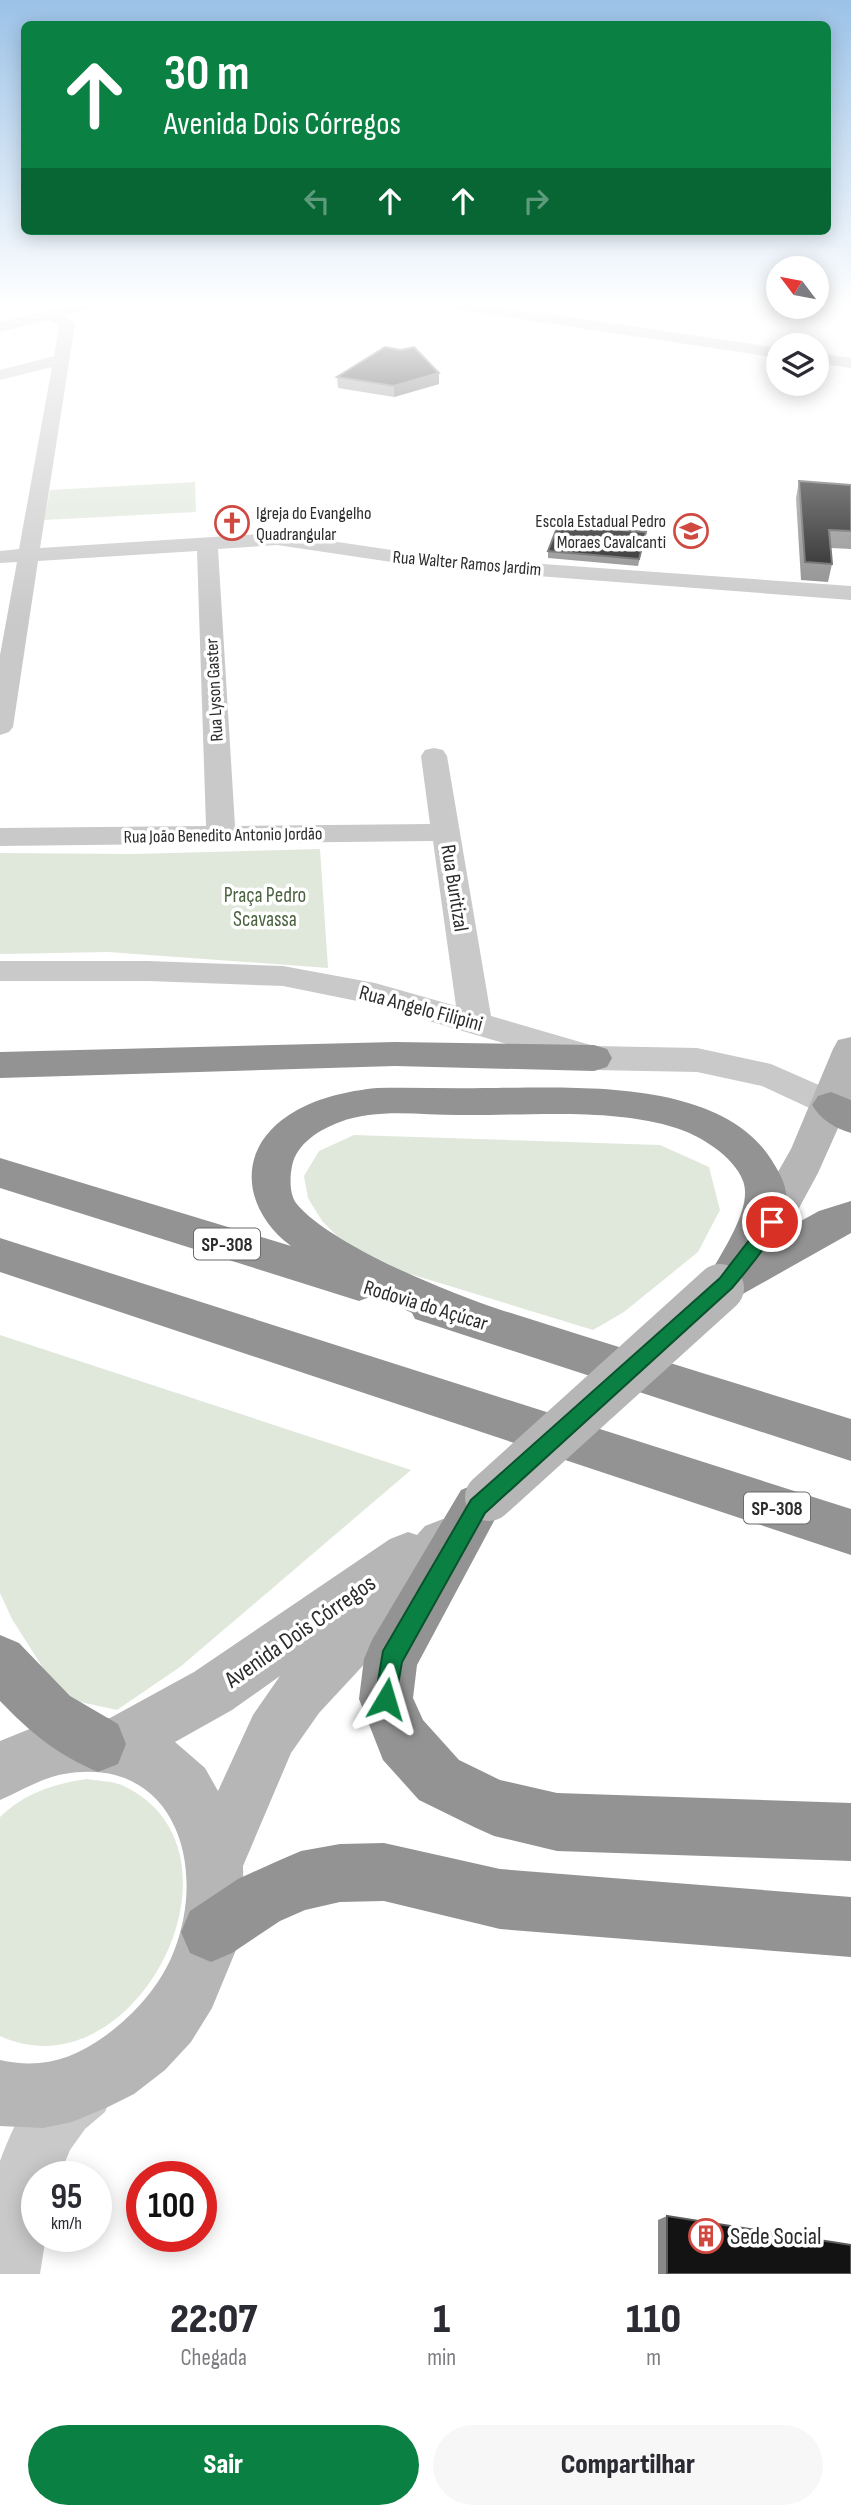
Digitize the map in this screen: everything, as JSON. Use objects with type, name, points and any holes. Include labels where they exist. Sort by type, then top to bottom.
[{"type":"highway","points":[[0,1065],[395,1055],[594,1058]]},
{"type":"highway","points":[[454,1314],[331,1251],[297,1230],[279,1211],[272,1194],[274,1157],[283,1141],[296,1128],[331,1110],[371,1102],[610,1105],[666,1112],[693,1119],[717,1131],[736,1145],[762,1179],[767,1199],[723,1286]]},
{"type":"highway","name":"Rodovia do Açúcar","points":[[0,1173],[851,1440]]},
{"type":"highway","points":[[723,1286],[833,1222],[851,1217]]},
{"type":"highway","name":"SP-308","points":[[0,1255],[851,1532]]},
{"type":"highway","points":[[0,1283],[303,1353]]},
{"type":"highway","points":[[702,1485],[851,1548]]},
{"type":"highway","points":[[484,1502],[391,1659],[386,1699],[403,1740],[439,1780],[494,1807],[557,1822],[851,1832]]},
{"type":"highway","points":[[0,1662],[51,1715],[106,1745]]},
{"type":"highway","points":[[211,1932],[259,1900],[301,1881],[341,1873],[384,1871],[500,1899],[851,1927]]},
{"type":"street","points":[[0,727],[54,408]]},
{"type":"street","name":"Rua Walter Ramos Jardim","points":[[0,557],[277,539],[432,562],[851,593]]},
{"type":"street","name":"Rua Lyson Gaster","points":[[207,544],[221,836]]},
{"type":"street","name":"Rua Buritizal","points":[[434,756],[475,1021]]},
{"type":"street","name":"Rua João Benedito Antonio Jordão","points":[[0,837],[446,832]]},
{"type":"street","name":"Rua Angelo Filipini","points":[[0,971],[148,971],[283,976],[375,994],[475,1021],[594,1058],[697,1060],[771,1076],[841,1112]]},
{"type":"street","name":"Avenida Dois Córregos","points":[[215,1862],[272,1734],[300,1694],[484,1502],[723,1286],[758,1245],[841,1112],[851,1049]]},
{"type":"street","name":"Avenida Dois Córregos","points":[[106,1745],[213,1691],[267,1656],[484,1502]]},
{"type":"street","points":[[0,1772],[42,1751],[70,1744],[106,1745],[156,1762],[174,1776],[200,1813],[215,1862],[216,1896],[211,1932],[188,1992],[170,2019],[147,2044],[123,2064],[63,2104],[44,2135],[25,2173],[7,2274]]},
{"type":"street","points":[[11,2103],[64,2092],[95,2081]]},
{"type":"green space","points":[[195,482],[196,512],[44,520],[50,490]]},
{"type":"green space","name":"Praça Pedro Scavassa","points":[[320,849],[328,968],[108,952],[0,954],[0,853],[133,854]]},
{"type":"green space","points":[[354,1135],[660,1145],[709,1167],[720,1210],[698,1252],[624,1312],[593,1330],[407,1273],[342,1241],[322,1221],[308,1198],[304,1176],[319,1151]]},
{"type":"green space","points":[[0,1335],[411,1470],[180,1667],[117,1710],[62,1698],[12,1619],[0,1593]]},
{"type":"green space","points":[[87,1779],[124,1786],[163,1818],[181,1861],[180,1910],[164,1959],[135,2001],[96,2032],[50,2046],[0,2036],[0,1817],[19,1802],[40,1791]]},
{"type":"building","points":[[799,481],[851,485],[851,531],[829,530],[832,564],[805,562]]},
{"type":"building","points":[[558,525],[646,532],[639,559],[548,551]]},
{"type":"building","name":"Sede Social","points":[[667,2216],[851,2245],[851,2274],[667,2274]]},
{"type":"place","name":"Igreja do Evangelho Quadrangular","points":[[232,523]]},
{"type":"place","name":"Escola Estadual Pedro Moraes Cavalcanti","points":[[691,531]]},
{"type":"place","name":"Sede Social","points":[[706,2236]]},
{"type":"route","points":[[386,1699],[391,1659],[478,1506],[726,1283],[758,1245],[772,1222]]}]
